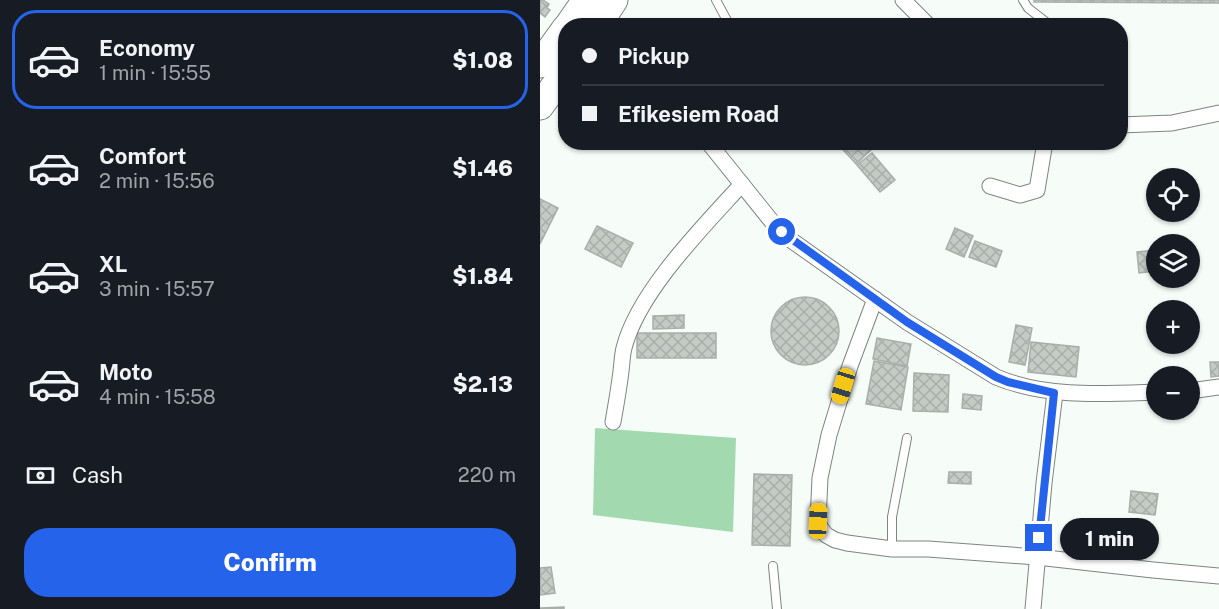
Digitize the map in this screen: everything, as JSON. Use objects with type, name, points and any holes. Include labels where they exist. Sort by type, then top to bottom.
[{"type":"highway","points":[[583,18],[597,10]]},
{"type":"highway","points":[[540,64],[558,39]]},
{"type":"highway","points":[[540,106],[558,81]]},
{"type":"street","points":[[903,0],[921,18]]},
{"type":"street","points":[[1128,125],[1172,123],[1219,113]]},
{"type":"street","points":[[714,150],[782,232],[875,299],[996,377],[1054,393],[1146,393]]},
{"type":"street","points":[[990,186],[1020,195],[1037,190],[1044,150]]},
{"type":"street","points":[[613,422],[624,348],[634,322],[650,294],[671,265],[742,184]]},
{"type":"street","points":[[875,299],[850,366],[829,435],[820,478],[818,521],[826,535],[835,540],[892,549],[928,549],[1037,557],[1219,576]]},
{"type":"street","points":[[1200,390],[1219,387]]},
{"type":"street","points":[[1033,609],[1054,393]]},
{"type":"lane","points":[[716,0],[726,18]]},
{"type":"lane","points":[[1023,0],[1028,8],[1041,18]]},
{"type":"lane","points":[[892,549],[892,517],[907,438]]},
{"type":"lane","points":[[773,566],[777,609]]},
{"type":"green space","points":[[595,428],[736,438],[733,532],[593,515]]},
{"type":"building","points":[[540,0],[549,4],[547,8],[550,10],[545,17],[540,13]]},
{"type":"building","points":[[1034,0],[1219,0],[1219,3],[1034,2]]},
{"type":"building","points":[[843,150],[871,150],[856,164]]},
{"type":"building","points":[[872,153],[895,180],[880,192],[857,165]]},
{"type":"building","points":[[540,199],[558,208],[540,244]]},
{"type":"building","points":[[597,226],[633,243],[621,267],[585,249]]},
{"type":"building","points":[[955,228],[973,236],[964,257],[946,249]]},
{"type":"building","points":[[975,241],[1002,251],[996,267],[969,257]]},
{"type":"building","points":[[1146,251],[1146,272],[1139,273],[1137,252]]},
{"type":"building","points":[[805,297],[818,300],[829,307],[836,318],[839,331],[836,344],[829,355],[818,362],[805,365],[792,362],[781,355],[774,344],[771,331],[774,318],[781,307],[792,300]]},
{"type":"building","points":[[684,315],[684,328],[653,329],[653,316]]},
{"type":"building","points":[[1016,325],[1032,328],[1025,365],[1009,362]]},
{"type":"building","points":[[637,333],[716,333],[716,358],[637,358]]},
{"type":"building","points":[[877,338],[911,344],[907,366],[873,359]]},
{"type":"building","points":[[1031,342],[1079,347],[1076,377],[1028,372]]},
{"type":"building","points":[[874,361],[908,367],[901,410],[866,404]]},
{"type":"building","points":[[1210,362],[1219,362],[1219,376],[1211,377]]},
{"type":"building","points":[[914,373],[949,375],[948,412],[913,411]]},
{"type":"building","points":[[963,394],[982,396],[981,410],[962,408]]},
{"type":"building","points":[[949,472],[971,472],[971,484],[948,483]]},
{"type":"building","points":[[754,474],[792,475],[790,546],[752,545]]},
{"type":"building","points":[[1131,491],[1158,494],[1155,515],[1129,512]]},
{"type":"building","points":[[551,567],[555,593],[540,595],[540,568]]},
{"type":"building","points":[[564,607],[564,609],[540,609],[540,608]]},
{"type":"route","points":[[782,232],[907,322],[996,377],[1054,393],[1039,538]]}]
